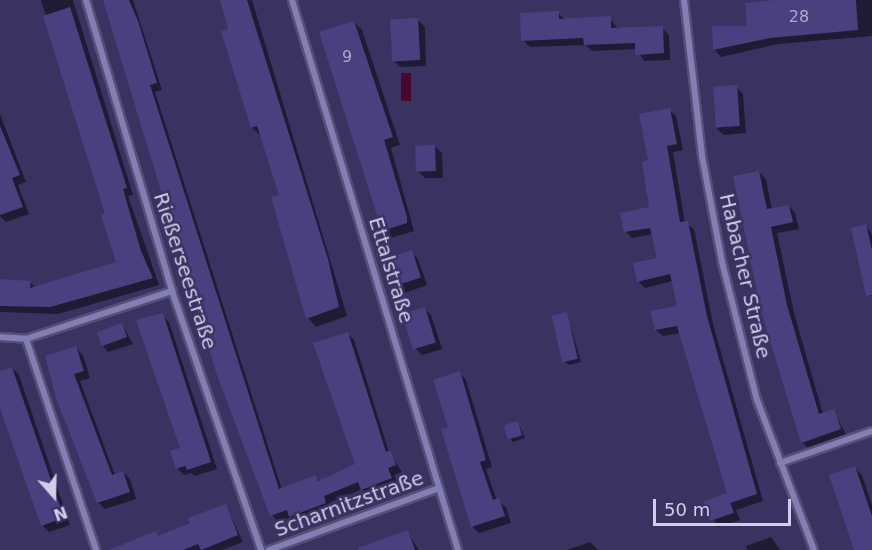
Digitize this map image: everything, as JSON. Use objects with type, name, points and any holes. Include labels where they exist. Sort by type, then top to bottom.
[{"type":"street","name":"Rießerseestraße","points":[[86,0],[171,291],[261,550]]},
{"type":"street","name":"Ettalstraße","points":[[292,0],[459,550]]},
{"type":"street","name":"Habacher Straße","points":[[684,0],[702,156],[722,262],[757,400],[814,550]]},
{"type":"street","points":[[0,337],[26,339],[171,291]]},
{"type":"street","points":[[26,339],[96,550]]},
{"type":"street","points":[[780,463],[872,431]]},
{"type":"street","name":"Scharnitzstraße","points":[[269,550],[439,488]]},
{"type":"shaded area","points":[[401,73],[411,73],[411,101],[401,101]]},
{"type":"building","points":[[103,0],[129,0],[138,21],[157,83],[150,85],[279,489],[316,475],[318,481],[355,464],[313,343],[348,332],[386,452],[390,450],[396,465],[388,468],[392,478],[361,490],[358,482],[324,496],[326,503],[289,517],[287,510],[270,516],[216,372]]},
{"type":"building","points":[[220,0],[247,0],[328,259],[339,307],[306,319],[271,197],[279,195],[257,126],[251,128],[221,31],[228,29]]},
{"type":"building","points":[[775,0],[856,0],[858,30],[770,38],[713,50],[712,26],[747,26],[745,3]]},
{"type":"building","points":[[70,7],[127,188],[123,189],[141,251],[153,278],[50,307],[0,306],[0,279],[31,281],[30,288],[116,262],[101,215],[105,214],[43,16]]},
{"type":"building","points":[[559,11],[559,19],[611,16],[611,28],[663,26],[664,53],[635,55],[635,43],[584,45],[583,38],[521,41],[520,13]]},
{"type":"building","points":[[418,18],[420,60],[392,61],[390,19]]},
{"type":"building","points":[[354,21],[393,137],[384,140],[407,217],[407,223],[382,231],[319,32]]},
{"type":"building","points":[[737,85],[740,126],[716,128],[713,87]]},
{"type":"building","points":[[670,108],[677,144],[667,146],[680,222],[688,221],[707,316],[757,494],[730,503],[677,326],[655,330],[650,311],[677,306],[670,274],[637,282],[633,263],[657,258],[650,228],[624,232],[620,213],[649,207],[642,162],[648,160],[639,114]]},
{"type":"building","points":[[0,126],[20,175],[12,178],[23,207],[0,215]]},
{"type":"building","points":[[435,145],[436,171],[416,172],[415,146]]},
{"type":"building","points":[[759,171],[767,209],[789,205],[793,222],[771,227],[787,305],[819,414],[834,409],[841,429],[801,443],[761,311],[733,176]]},
{"type":"building","points":[[866,224],[872,250],[872,295],[866,296],[851,228]]},
{"type":"building","points":[[412,250],[421,278],[396,286],[387,258]]},
{"type":"building","points":[[425,307],[436,342],[413,349],[402,314]]},
{"type":"building","points":[[567,312],[578,359],[562,362],[551,316]]},
{"type":"building","points":[[163,313],[211,462],[187,470],[185,466],[176,469],[170,451],[180,448],[136,320]]},
{"type":"building","points":[[122,323],[127,337],[102,346],[97,332]]},
{"type":"building","points":[[76,346],[84,371],[74,374],[112,475],[123,471],[130,492],[97,503],[56,398],[45,356]]},
{"type":"building","points":[[12,367],[64,518],[41,526],[0,408],[0,371]]},
{"type":"building","points":[[460,371],[486,460],[480,462],[493,500],[499,498],[505,516],[471,527],[441,429],[448,427],[433,380]]},
{"type":"building","points":[[518,421],[522,435],[508,440],[504,425]]},
{"type":"building","points":[[855,466],[872,516],[872,550],[854,550],[829,475]]},
{"type":"building","points":[[727,493],[734,513],[710,521],[703,501]]},
{"type":"building","points":[[226,504],[238,535],[201,550],[198,544],[183,550],[109,550],[156,531],[158,536],[190,523],[188,518]]},
{"type":"building","points":[[408,530],[415,550],[358,550],[358,548]]}]
